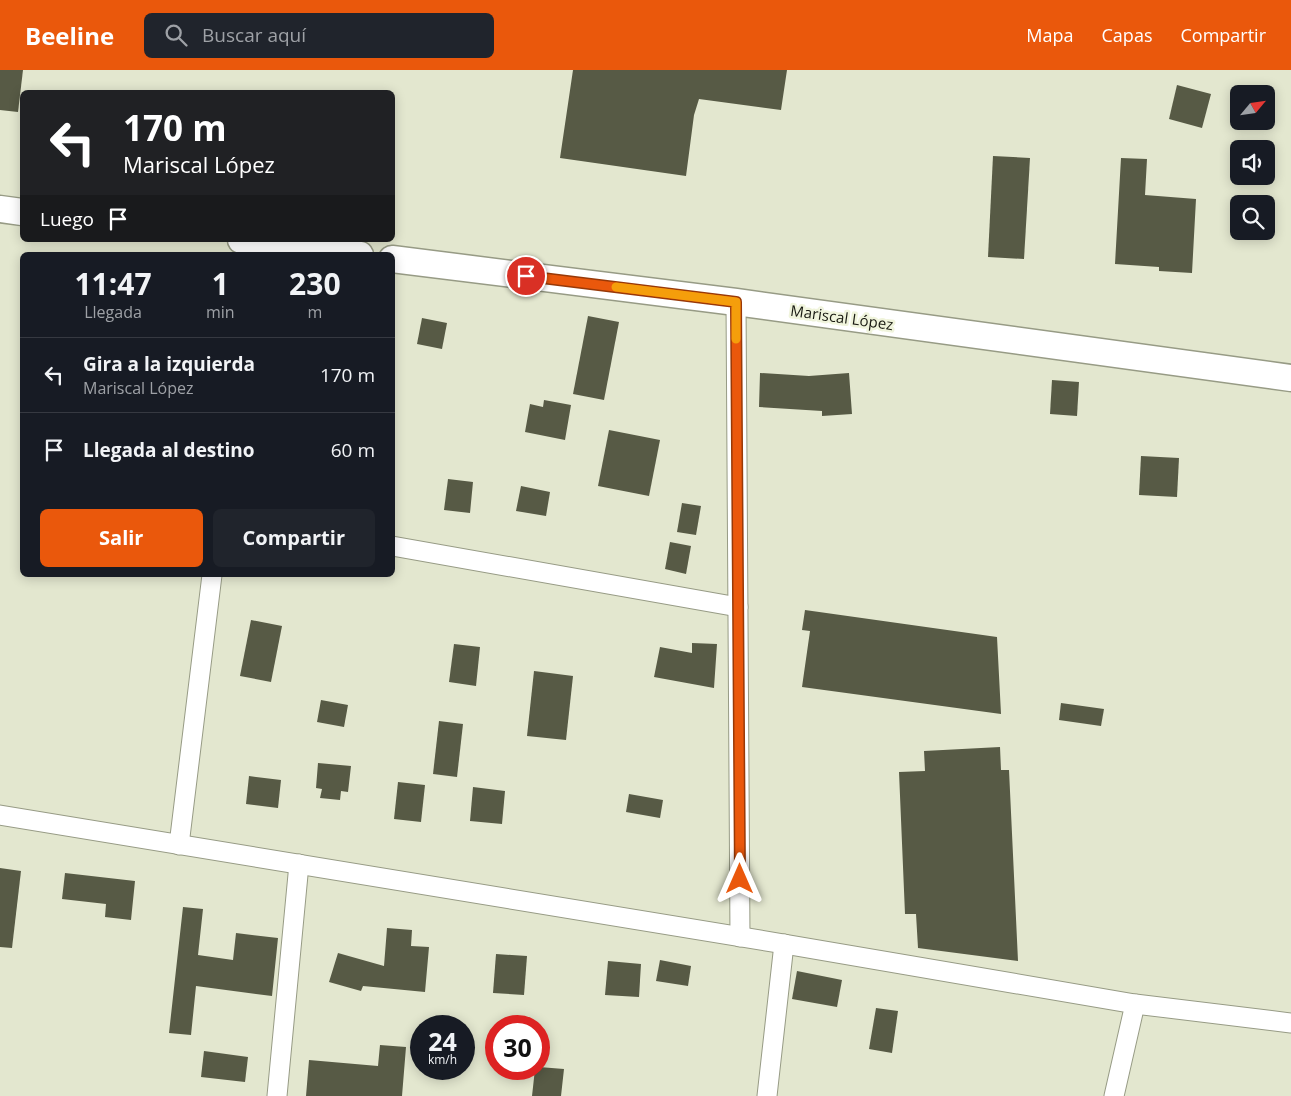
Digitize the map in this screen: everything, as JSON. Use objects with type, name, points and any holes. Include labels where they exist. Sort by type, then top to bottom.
[{"type":"street","points":[[0,210],[20,212]]},
{"type":"street","points":[[248,242],[267,249],[314,252]]},
{"type":"street","name":"Mariscal López","points":[[395,259],[736,302],[1291,378]]},
{"type":"street","points":[[736,302],[740,937]]},
{"type":"street","points":[[395,547],[738,607]]},
{"type":"street","points":[[179,844],[212,577]]},
{"type":"street","points":[[0,815],[784,944],[1135,1004],[1291,1023]]},
{"type":"street","points":[[277,1096],[299,864]]},
{"type":"street","points":[[767,1096],[784,944]]},
{"type":"street","points":[[1114,1096],[1135,1004]]},
{"type":"building","points":[[0,70],[23,70],[18,112],[0,110]]},
{"type":"building","points":[[573,70],[787,70],[781,110],[699,99],[694,115],[686,176],[560,158]]},
{"type":"building","points":[[1177,85],[1211,94],[1202,128],[1169,119]]},
{"type":"building","points":[[993,156],[1030,158],[1024,259],[988,257]]},
{"type":"building","points":[[1121,158],[1147,159],[1145,195],[1196,199],[1192,273],[1159,271],[1159,267],[1115,264]]},
{"type":"building","points":[[588,316],[619,322],[604,400],[573,394]]},
{"type":"building","points":[[422,318],[447,323],[442,349],[417,344]]},
{"type":"building","points":[[760,373],[809,376],[849,373],[852,414],[822,416],[822,411],[759,407]]},
{"type":"building","points":[[1052,380],[1079,382],[1077,416],[1050,414]]},
{"type":"building","points":[[544,400],[571,405],[565,440],[525,432],[530,404],[543,407]]},
{"type":"building","points":[[609,430],[660,440],[649,496],[598,486]]},
{"type":"building","points":[[1141,456],[1179,458],[1177,497],[1139,495]]},
{"type":"building","points":[[448,479],[473,482],[470,513],[444,510]]},
{"type":"building","points":[[521,486],[550,492],[546,516],[516,511]]},
{"type":"building","points":[[682,503],[701,506],[696,535],[677,532]]},
{"type":"building","points":[[670,542],[691,546],[686,574],[665,569]]},
{"type":"building","points":[[805,610],[997,637],[1001,714],[802,687],[810,631],[802,630]]},
{"type":"building","points":[[251,620],[282,626],[271,682],[240,676]]},
{"type":"building","points":[[692,643],[717,644],[714,688],[654,677],[660,647],[692,653]]},
{"type":"building","points":[[454,644],[480,647],[476,686],[449,682]]},
{"type":"building","points":[[534,671],[573,676],[566,740],[527,736]]},
{"type":"building","points":[[321,700],[348,705],[344,727],[317,722]]},
{"type":"building","points":[[1061,703],[1104,709],[1101,726],[1059,720]]},
{"type":"building","points":[[439,721],[463,724],[457,777],[433,774]]},
{"type":"building","points":[[1000,747],[1001,770],[1009,770],[1018,961],[918,948],[916,914],[905,914],[899,772],[925,771],[924,751]]},
{"type":"building","points":[[318,763],[351,766],[348,792],[341,791],[340,800],[320,798],[322,789],[316,788]]},
{"type":"building","points":[[249,776],[281,780],[278,808],[246,804]]},
{"type":"building","points":[[398,782],[425,785],[421,822],[394,819]]},
{"type":"building","points":[[473,787],[505,791],[502,824],[470,821]]},
{"type":"building","points":[[629,794],[663,800],[660,818],[626,812]]},
{"type":"building","points":[[0,868],[21,871],[12,948],[0,947]]},
{"type":"building","points":[[65,873],[135,881],[131,920],[105,917],[106,904],[62,899]]},
{"type":"building","points":[[183,907],[203,909],[198,955],[233,960],[236,933],[278,938],[272,996],[196,986],[191,1035],[169,1033]]},
{"type":"building","points":[[387,928],[412,930],[411,946],[429,947],[425,992],[363,986],[361,991],[329,982],[338,953],[384,966]]},
{"type":"building","points":[[496,954],[527,956],[524,995],[493,993]]},
{"type":"building","points":[[660,960],[691,966],[688,986],[656,981]]},
{"type":"building","points":[[608,961],[641,964],[639,997],[605,995]]},
{"type":"building","points":[[797,971],[842,980],[837,1007],[792,999]]},
{"type":"building","points":[[876,1008],[898,1011],[892,1053],[869,1049]]},
{"type":"building","points":[[380,1045],[406,1047],[402,1096],[306,1096],[309,1060],[378,1066]]},
{"type":"building","points":[[204,1051],[248,1057],[245,1082],[201,1077]]},
{"type":"building","points":[[550,1068],[564,1069],[561,1096],[532,1096],[534,1080],[550,1080]]},
{"type":"slow traffic","points":[[616,287],[736,302],[736,339]]},
{"type":"route","points":[[526,276],[736,302],[740,879]]}]
